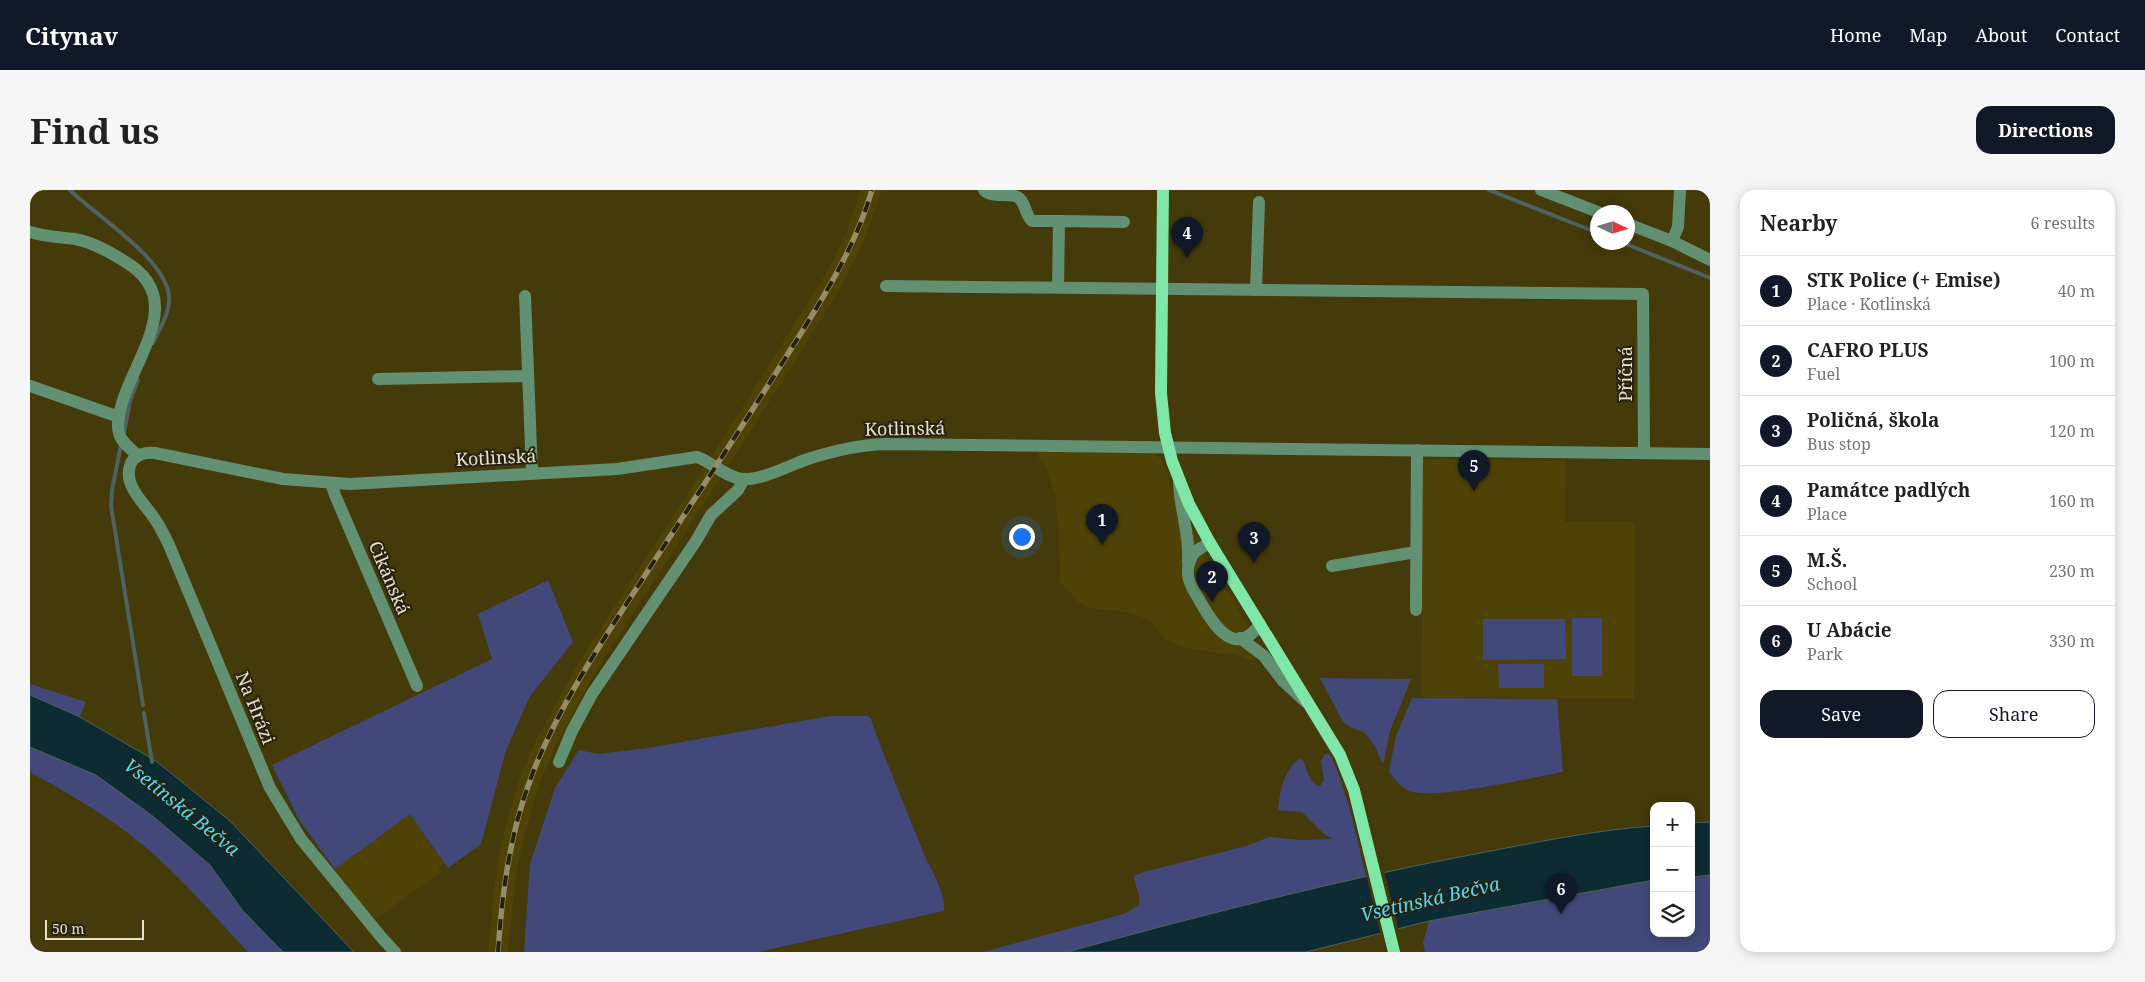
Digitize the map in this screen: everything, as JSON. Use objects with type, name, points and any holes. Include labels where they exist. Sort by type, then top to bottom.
[{"type":"main road","points":[[1163,190],[1161,393],[1168,448],[1179,480],[1210,543],[1310,704],[1347,770],[1368,844],[1394,952]]},
{"type":"street","points":[[984,190],[989,194],[1015,196],[1020,199],[1032,221],[1124,222]]},
{"type":"street","points":[[1541,190],[1590,209]]},
{"type":"street","points":[[1672,240],[1678,227],[1680,190]]},
{"type":"street","points":[[886,286],[1256,290],[1259,202]]},
{"type":"street","points":[[1058,287],[1059,222]]},
{"type":"street","points":[[1635,227],[1672,240],[1710,260]]},
{"type":"street","points":[[30,232],[42,236],[77,240],[105,251],[126,262],[146,280],[150,287],[156,301],[155,322],[128,388],[119,417],[122,440],[138,456]]},
{"type":"street","name":"Příčná","points":[[1256,290],[1643,294],[1644,453]]},
{"type":"street","points":[[525,296],[532,473]]},
{"type":"street","points":[[378,379],[528,376]]},
{"type":"street","points":[[30,386],[119,417]]},
{"type":"street","name":"Kotlinská","points":[[138,456],[144,453],[155,453],[284,479],[350,484],[617,469],[697,457],[708,461],[731,476],[744,479],[834,452],[870,445],[1199,447],[1710,454]]},
{"type":"street","points":[[1416,610],[1417,450]]},
{"type":"street","name":"Na Hrázi","points":[[138,456],[133,460],[128,473],[132,488],[157,522],[169,545],[270,788],[301,839],[395,952]]},
{"type":"street","points":[[560,762],[572,731],[592,694],[691,549],[711,515],[738,490],[744,479]]},
{"type":"street","points":[[1179,480],[1180,504],[1189,539],[1188,566],[1190,584],[1214,625],[1226,635],[1240,638],[1264,656],[1282,681],[1310,704]]},
{"type":"street","name":"Cikánská","points":[[331,483],[334,496],[417,686]]},
{"type":"street","points":[[1188,566],[1196,550],[1210,543]]},
{"type":"street","points":[[1332,566],[1416,552]]},
{"type":"street","points":[[1240,638],[1248,636],[1260,624]]},
{"type":"shaded area","points":[[861,190],[882,190],[865,238],[846,278],[791,368],[594,674],[554,749],[538,787],[525,834],[516,874],[508,952],[488,952],[496,871],[505,829],[519,780],[536,740],[578,663],[713,454],[829,268],[847,231]]},
{"type":"shaded area","points":[[1038,452],[1154,453],[1164,462],[1171,486],[1208,557],[1248,626],[1258,657],[1253,661],[1235,655],[1192,649],[1174,644],[1165,639],[1152,622],[1147,619],[1127,612],[1089,608],[1078,602],[1060,581],[1059,536],[1055,495],[1046,469],[1039,459]]},
{"type":"shaded area","points":[[1423,459],[1566,461],[1565,522],[1635,522],[1634,699],[1422,697]]},
{"type":"shaded area","points":[[548,580],[573,642],[530,696],[506,750],[481,844],[448,868],[410,814],[335,869],[299,820],[272,765],[492,659],[478,614]]},
{"type":"shaded area","points":[[1572,618],[1602,618],[1602,676],[1572,676]]},
{"type":"shaded area","points":[[1483,619],[1565,619],[1566,659],[1483,660]]},
{"type":"shaded area","points":[[1498,664],[1544,664],[1544,688],[1499,688]]},
{"type":"shaded area","points":[[1320,678],[1411,679],[1390,731],[1383,765],[1375,746],[1364,732],[1350,727],[1343,722]]},
{"type":"shaded area","points":[[30,684],[86,702],[80,717],[30,695]]},
{"type":"shaded area","points":[[1412,698],[1557,699],[1563,772],[1459,791],[1419,793],[1407,790],[1399,784],[1389,771],[1396,736]]},
{"type":"shaded area","points":[[830,716],[870,717],[924,854],[941,890],[944,911],[758,952],[524,952],[530,864],[555,788],[579,750],[598,754],[648,748]]},
{"type":"shaded area","points":[[30,747],[96,775],[154,817],[210,865],[243,911],[283,952],[248,952],[184,883],[130,834],[74,797],[30,772]]},
{"type":"shaded area","points":[[1325,754],[1330,754],[1342,784],[1366,876],[1071,952],[983,952],[1124,914],[1139,905],[1134,876],[1144,872],[1246,846],[1269,837],[1301,840],[1333,839],[1324,834],[1302,812],[1278,810],[1283,782],[1294,764],[1299,759],[1303,760],[1311,779],[1316,785],[1320,786],[1324,780],[1321,761]]},
{"type":"shaded area","points":[[410,813],[444,863],[438,868],[441,872],[376,919],[362,905],[335,869]]},
{"type":"shaded area","points":[[1710,875],[1710,952],[1425,952],[1423,943],[1429,921],[1650,881],[1650,937],[1695,937],[1695,877]]},
{"type":"water","name":"Vsetínská Bečva","points":[[30,695],[80,717],[156,761],[230,821],[354,952],[283,952],[243,911],[210,865],[154,817],[96,775],[30,747]]},
{"type":"water","points":[[1710,822],[1710,875],[1695,877],[1695,823]]},
{"type":"water","name":"Vsetínská Bečva","points":[[1650,826],[1650,881],[1429,921],[1306,952],[1067,952],[1219,912],[1372,875],[1564,837]]},
{"type":"pier","points":[[1384,870],[1399,931],[1381,936],[1366,874]]},
{"type":"waterway","points":[[70,190],[128,238],[156,267],[165,282],[169,296],[168,308],[153,343]]},
{"type":"waterway","points":[[1489,190],[1590,230]]},
{"type":"waterway","points":[[1635,248],[1710,278]]},
{"type":"waterway","points":[[124,433],[130,401],[138,380]]},
{"type":"waterway","points":[[121,445],[112,490],[111,506],[143,705]]},
{"type":"waterway","name":"Vsetínská Bečva","points":[[144,713],[152,762]]},
{"type":"railway","points":[[498,952],[508,862],[518,818],[532,775],[557,720],[602,642],[823,297],[854,238],[872,190]]},
{"type":"place","name":"Památce padlých","points":[[1187,258]]},
{"type":"place","name":"M.Š.","points":[[1474,491]]},
{"type":"place","name":"STK Police (+ Emise)","points":[[1102,545]]},
{"type":"place","name":"Poličná, škola","points":[[1254,563]]},
{"type":"place","name":"CAFRO PLUS","points":[[1212,602]]},
{"type":"place","name":"U Abácie","points":[[1561,914]]}]
